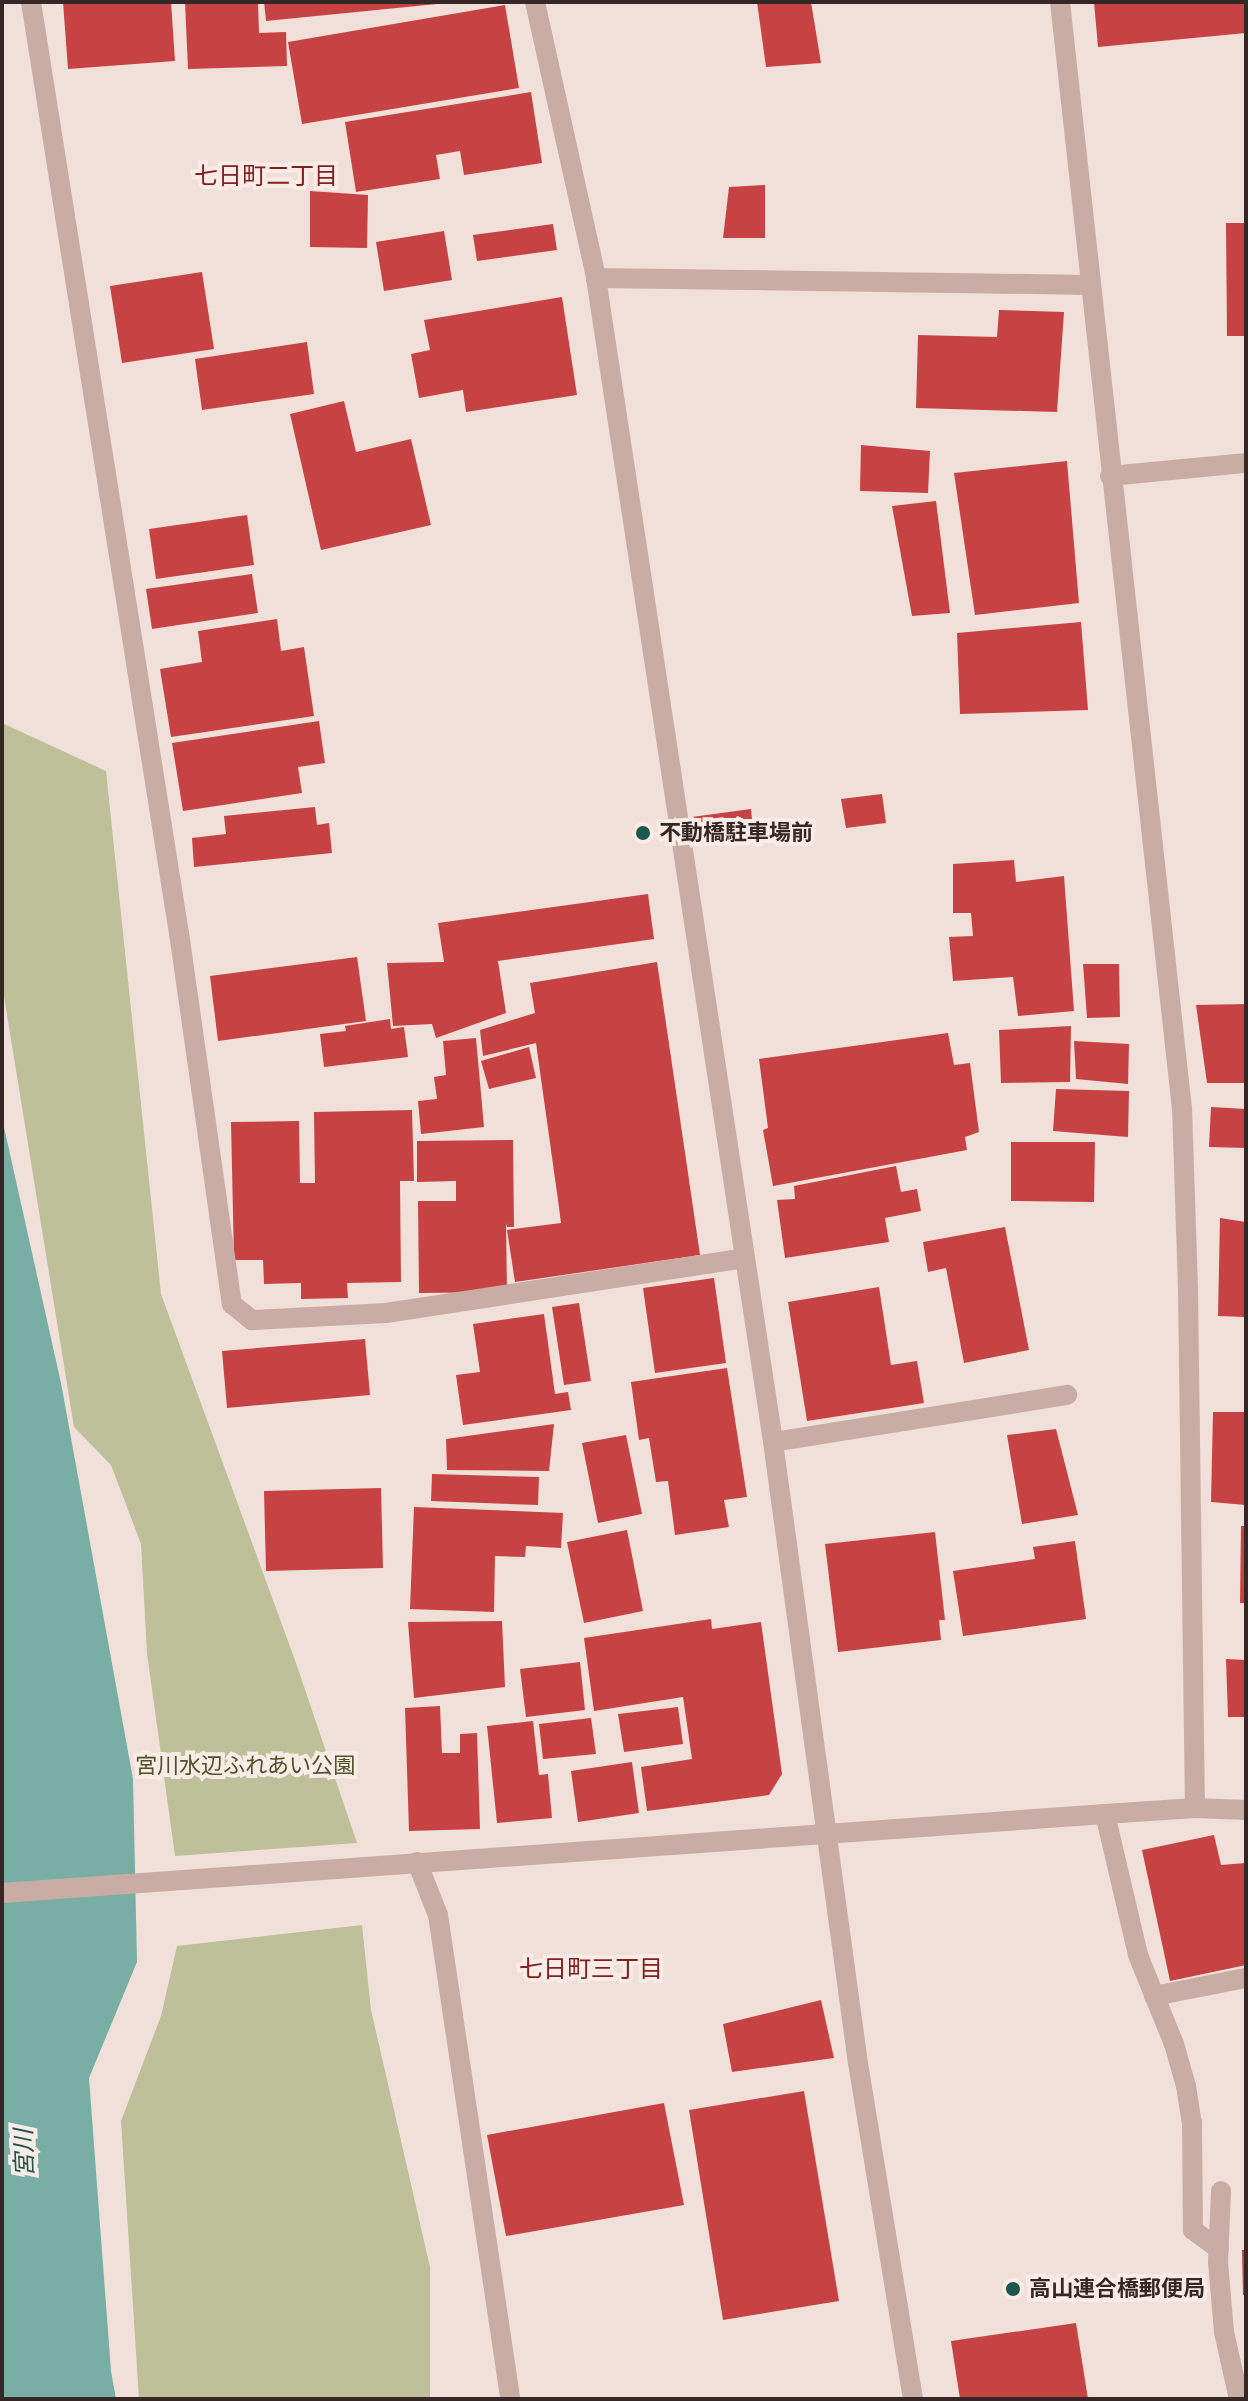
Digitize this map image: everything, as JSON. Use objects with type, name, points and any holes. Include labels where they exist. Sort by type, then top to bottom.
[{"type":"street","points":[[31,2],[69,223],[179,933],[232,1304],[252,1320],[386,1313],[745,1258]]},
{"type":"street","points":[[535,2],[596,278],[773,1442],[858,2063],[913,2399]]},
{"type":"street","points":[[1060,2],[1182,1108],[1188,1290],[1195,1808]]},
{"type":"street","points":[[596,278],[1089,285]]},
{"type":"street","points":[[1110,476],[1246,463]]},
{"type":"street","points":[[773,1442],[1067,1395]]},
{"type":"street","points":[[2,1893],[1105,1814],[1195,1808],[1246,1810]]},
{"type":"street","points":[[1105,1814],[1134,1939],[1186,2086],[1192,2122],[1193,2230],[1219,2249]]},
{"type":"street","points":[[417,1862],[438,1915],[510,2399]]},
{"type":"street","points":[[1154,1996],[1246,1978]]},
{"type":"street","points":[[1221,2191],[1219,2249],[1224,2332],[1239,2399]]},
{"type":"green space","name":"宮川水辺ふれあい公園","points":[[2,723],[106,771],[161,1294],[296,1663],[357,1843],[175,1856],[147,1653],[141,1544],[111,1465],[74,1427],[2,984]]},
{"type":"green space","points":[[362,1925],[371,2010],[430,2267],[430,2399],[139,2399],[121,2121],[161,2016],[177,1946]]},
{"type":"water","name":"宮川","points":[[2,1118],[61,1383],[133,1779],[137,1962],[89,2078],[111,2371],[116,2399],[2,2399]]},
{"type":"building","points":[[63,2],[171,2],[175,61],[68,69]]},
{"type":"building","points":[[185,2],[258,2],[259,33],[286,32],[287,66],[188,69]]},
{"type":"building","points":[[264,2],[437,2],[437,4],[266,21]]},
{"type":"building","points":[[757,2],[811,2],[821,63],[766,67]]},
{"type":"building","points":[[1094,2],[1246,2],[1246,33],[1098,47]]},
{"type":"building","points":[[505,5],[519,88],[302,124],[288,42]]},
{"type":"building","points":[[531,92],[542,163],[464,175],[460,151],[436,155],[440,179],[356,192],[345,122]]},
{"type":"building","points":[[765,185],[765,238],[723,238],[729,187]]},
{"type":"building","points":[[310,191],[368,195],[367,248],[310,247]]},
{"type":"building","points":[[1226,223],[1246,223],[1246,336],[1227,336]]},
{"type":"building","points":[[553,224],[557,250],[477,261],[473,235]]},
{"type":"building","points":[[444,231],[452,280],[384,291],[376,242]]},
{"type":"building","points":[[202,272],[214,349],[122,363],[110,286]]},
{"type":"building","points":[[562,297],[577,395],[466,412],[463,390],[419,398],[411,354],[430,350],[424,320]]},
{"type":"building","points":[[999,310],[1064,312],[1057,412],[916,408],[918,335],[997,337]]},
{"type":"building","points":[[307,342],[314,394],[202,410],[195,359]]},
{"type":"building","points":[[344,401],[356,452],[411,439],[431,525],[321,550],[290,414]]},
{"type":"building","points":[[861,445],[930,451],[928,493],[860,491]]},
{"type":"building","points":[[1067,461],[1079,603],[975,615],[954,473]]},
{"type":"building","points":[[936,501],[950,613],[912,616],[892,506]]},
{"type":"building","points":[[247,515],[254,565],[156,579],[149,529]]},
{"type":"building","points":[[252,574],[258,613],[152,629],[146,589]]},
{"type":"building","points":[[277,619],[281,651],[304,647],[314,716],[171,737],[160,669],[202,662],[198,631]]},
{"type":"building","points":[[1081,622],[1088,710],[960,714],[957,633]]},
{"type":"building","points":[[319,721],[325,763],[298,767],[302,793],[183,811],[172,743]]},
{"type":"building","points":[[882,794],[886,823],[846,828],[841,799]]},
{"type":"building","points":[[315,807],[317,825],[329,823],[332,853],[194,867],[192,838],[226,834],[224,816]]},
{"type":"building","points":[[751,809],[753,830],[696,838],[692,817]]},
{"type":"building","points":[[1014,860],[1016,882],[1064,876],[1074,1011],[1018,1016],[1013,977],[953,981],[949,937],[973,936],[971,913],[953,913],[953,864]]},
{"type":"building","points":[[648,894],[654,939],[498,961],[506,1013],[436,1038],[432,1024],[393,1026],[387,963],[444,962],[438,923]]},
{"type":"building","points":[[357,957],[366,1021],[218,1041],[210,976]]},
{"type":"building","points":[[657,962],[700,1255],[515,1282],[507,1230],[561,1223],[558,1200],[536,1043],[483,1056],[480,1030],[535,1013],[530,983]]},
{"type":"building","points":[[1083,964],[1119,964],[1120,1017],[1087,1018]]},
{"type":"building","points":[[1246,1004],[1246,1083],[1207,1083],[1196,1005]]},
{"type":"building","points":[[390,1019],[391,1029],[404,1027],[408,1057],[324,1067],[320,1034],[346,1031],[345,1026]]},
{"type":"building","points":[[1071,1026],[1070,1082],[1001,1083],[999,1030]]},
{"type":"building","points":[[948,1033],[954,1065],[970,1063],[979,1132],[965,1137],[967,1150],[773,1186],[763,1130],[768,1128],[759,1059]]},
{"type":"building","points":[[476,1038],[484,1127],[421,1134],[418,1101],[437,1099],[434,1077],[446,1075],[443,1041]]},
{"type":"building","points":[[1074,1041],[1129,1044],[1128,1084],[1076,1079]]},
{"type":"building","points":[[529,1047],[536,1078],[489,1089],[481,1061]]},
{"type":"building","points":[[1056,1089],[1129,1091],[1128,1137],[1053,1131]]},
{"type":"building","points":[[1211,1107],[1246,1109],[1246,1148],[1209,1147]]},
{"type":"building","points":[[412,1110],[414,1181],[400,1181],[401,1282],[347,1283],[348,1298],[301,1299],[301,1283],[264,1284],[263,1260],[234,1260],[231,1122],[299,1121],[300,1183],[315,1183],[314,1112]]},
{"type":"building","points":[[513,1140],[514,1227],[507,1227],[506,1223],[507,1292],[419,1293],[418,1201],[456,1201],[456,1181],[417,1182],[417,1141]]},
{"type":"building","points":[[1011,1142],[1095,1142],[1094,1202],[1011,1201]]},
{"type":"building","points":[[896,1166],[901,1192],[917,1189],[921,1211],[885,1218],[889,1242],[785,1258],[777,1200],[795,1199],[794,1186]]},
{"type":"building","points":[[1220,1218],[1246,1222],[1246,1317],[1218,1316]]},
{"type":"building","points":[[1005,1227],[1029,1350],[964,1363],[946,1268],[928,1272],[923,1242]]},
{"type":"building","points":[[714,1278],[726,1363],[655,1373],[643,1288]]},
{"type":"building","points":[[879,1287],[891,1365],[917,1361],[924,1403],[807,1421],[788,1302]]},
{"type":"building","points":[[579,1303],[591,1381],[564,1385],[552,1307]]},
{"type":"building","points":[[544,1314],[555,1394],[568,1392],[571,1410],[463,1425],[456,1375],[480,1372],[473,1324]]},
{"type":"building","points":[[365,1339],[370,1395],[227,1408],[222,1351]]},
{"type":"building","points":[[727,1368],[747,1497],[724,1500],[729,1527],[675,1535],[668,1481],[656,1482],[649,1438],[639,1440],[631,1382]]},
{"type":"building","points":[[1213,1412],[1246,1412],[1246,1505],[1211,1502]]},
{"type":"building","points":[[554,1424],[549,1471],[447,1470],[446,1439]]},
{"type":"building","points":[[1056,1429],[1078,1515],[1022,1524],[1007,1435]]},
{"type":"building","points":[[626,1435],[642,1514],[598,1523],[582,1443]]},
{"type":"building","points":[[432,1474],[539,1477],[538,1505],[431,1501]]},
{"type":"building","points":[[381,1488],[383,1568],[266,1571],[264,1491]]},
{"type":"building","points":[[414,1507],[563,1513],[561,1548],[526,1546],[525,1557],[495,1556],[494,1612],[410,1609]]},
{"type":"building","points":[[1241,1526],[1246,1526],[1246,1603],[1240,1603]]},
{"type":"building","points":[[627,1530],[643,1611],[584,1623],[567,1542]]},
{"type":"building","points":[[935,1532],[945,1620],[939,1620],[941,1640],[838,1652],[825,1544]]},
{"type":"building","points":[[1075,1541],[1086,1619],[963,1636],[953,1571],[1035,1559],[1033,1547]]},
{"type":"building","points":[[711,1619],[712,1629],[761,1622],[782,1774],[769,1795],[647,1811],[641,1767],[692,1759],[683,1697],[594,1711],[584,1638]]},
{"type":"building","points":[[502,1621],[505,1687],[414,1698],[408,1622]]},
{"type":"building","points":[[1226,1659],[1246,1660],[1246,1717],[1228,1717]]},
{"type":"building","points":[[580,1662],[585,1710],[526,1717],[520,1669]]},
{"type":"building","points":[[440,1706],[442,1753],[460,1753],[460,1734],[477,1733],[480,1829],[409,1831],[405,1708]]},
{"type":"building","points":[[678,1707],[683,1744],[624,1752],[618,1714]]},
{"type":"building","points":[[591,1718],[596,1754],[543,1759],[539,1724]]},
{"type":"building","points":[[533,1721],[539,1775],[548,1774],[552,1818],[497,1823],[487,1726]]},
{"type":"building","points":[[632,1762],[639,1813],[578,1822],[571,1771]]},
{"type":"building","points":[[1214,1835],[1221,1865],[1246,1863],[1246,1965],[1170,1981],[1142,1850]]},
{"type":"building","points":[[821,2000],[834,2058],[732,2072],[723,2024]]},
{"type":"building","points":[[804,2091],[839,2301],[723,2320],[689,2110]]},
{"type":"building","points":[[664,2103],[684,2205],[506,2236],[487,2135]]},
{"type":"building","points":[[1242,2250],[1246,2250],[1246,2295],[1243,2295]]},
{"type":"building","points":[[1076,2323],[1088,2399],[960,2399],[951,2341]]},
{"type":"place","name":"不動橋駐車場前","points":[[643,833]]},
{"type":"place","name":"高山連合橋郵便局","points":[[1013,2289]]},
{"type":"district","name":"七日町二丁目","points":[[266,177]]},
{"type":"district","name":"七日町三丁目","points":[[591,1970]]}]
